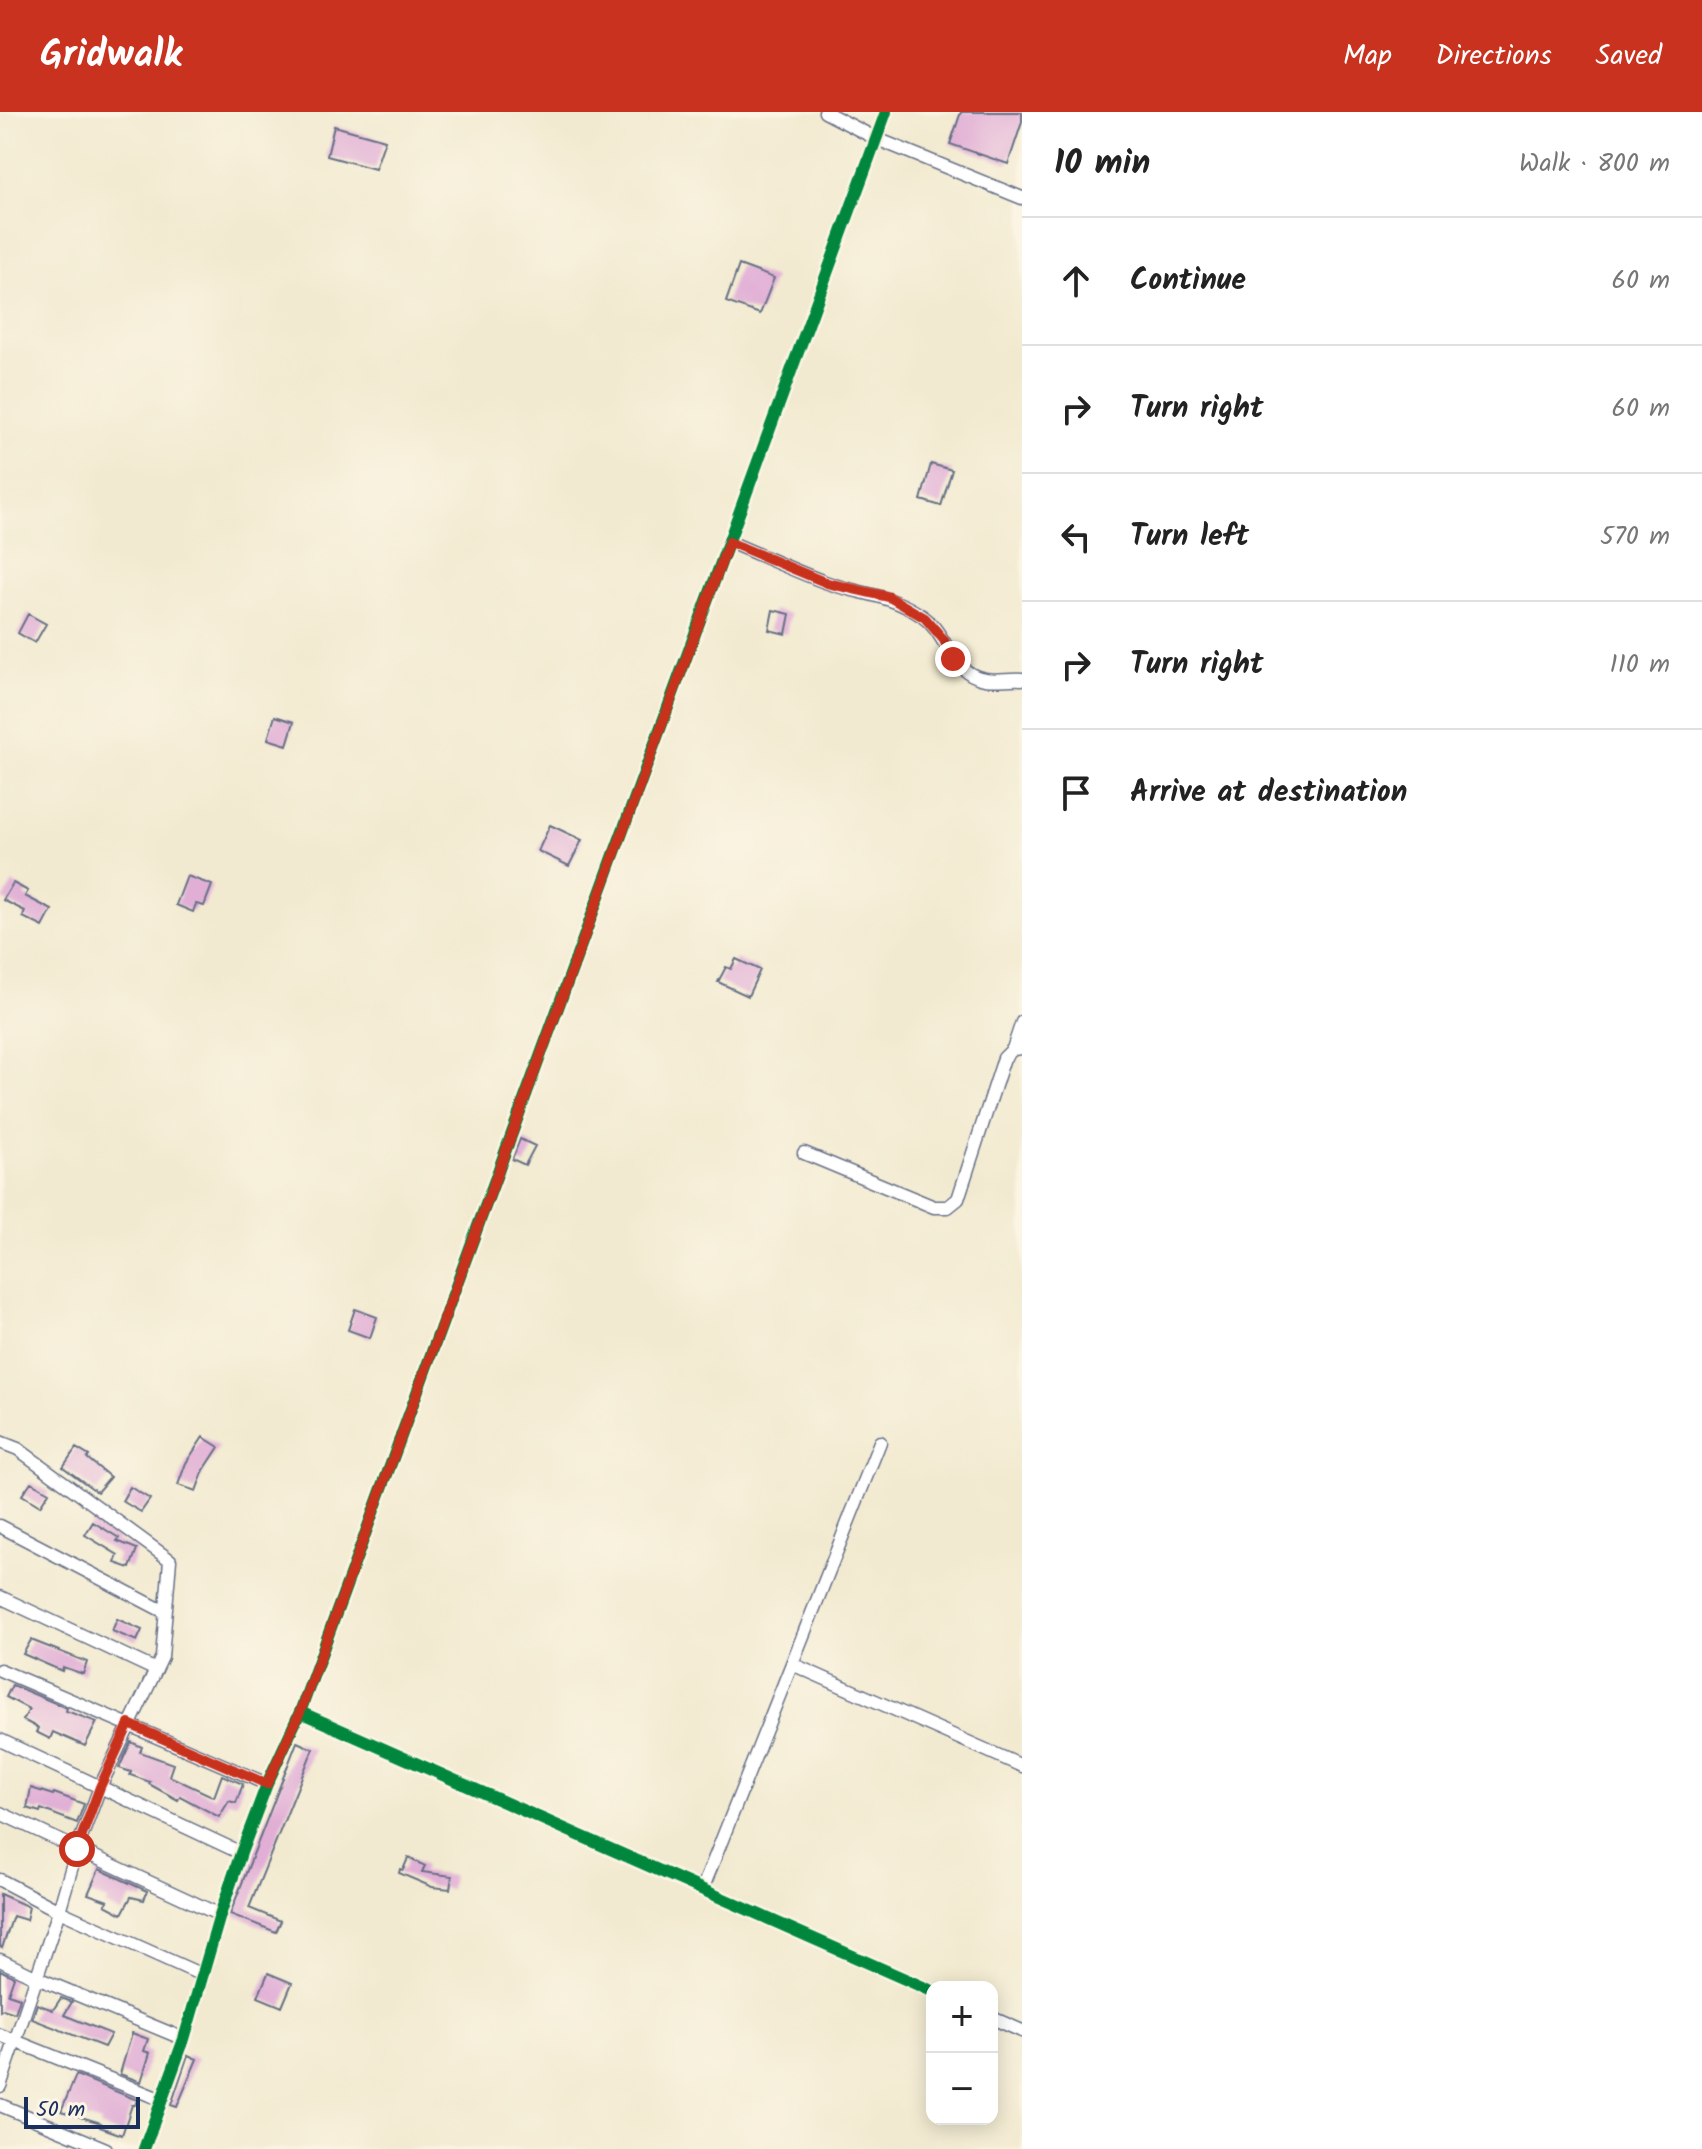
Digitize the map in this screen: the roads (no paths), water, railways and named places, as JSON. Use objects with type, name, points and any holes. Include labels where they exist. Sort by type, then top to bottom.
[{"type":"street","points":[[825,112],[877,139],[1022,198]]},
{"type":"street","points":[[144,2149],[184,2039],[241,1853],[267,1784],[300,1712],[886,112]]},
{"type":"street","points":[[729,542],[827,583],[889,597],[925,618],[944,640],[953,659],[966,670],[984,679],[1022,679]]},
{"type":"street","points":[[804,1153],[934,1207],[948,1207],[958,1199],[1004,1058],[1017,1048],[1022,1022]]},
{"type":"street","points":[[0,1442],[18,1449],[170,1560],[162,1657],[100,1787],[0,2086]]},
{"type":"street","points":[[702,1890],[880,1442]]},
{"type":"street","points":[[0,1526],[165,1612]]},
{"type":"street","points":[[0,1597],[156,1670]]},
{"type":"street","points":[[792,1664],[1022,1766]]},
{"type":"street","points":[[0,1670],[267,1784]]},
{"type":"street","points":[[300,1712],[926,1988]]},
{"type":"street","points":[[0,1740],[241,1853]]},
{"type":"street","points":[[0,1813],[220,1915]]},
{"type":"street","points":[[0,1880],[59,1911],[202,1975]]},
{"type":"street","points":[[0,1960],[184,2039]]},
{"type":"street","points":[[998,2021],[1022,2031]]},
{"type":"street","points":[[0,2035],[162,2100]]},
{"type":"street","points":[[0,2105],[106,2149]]}]
